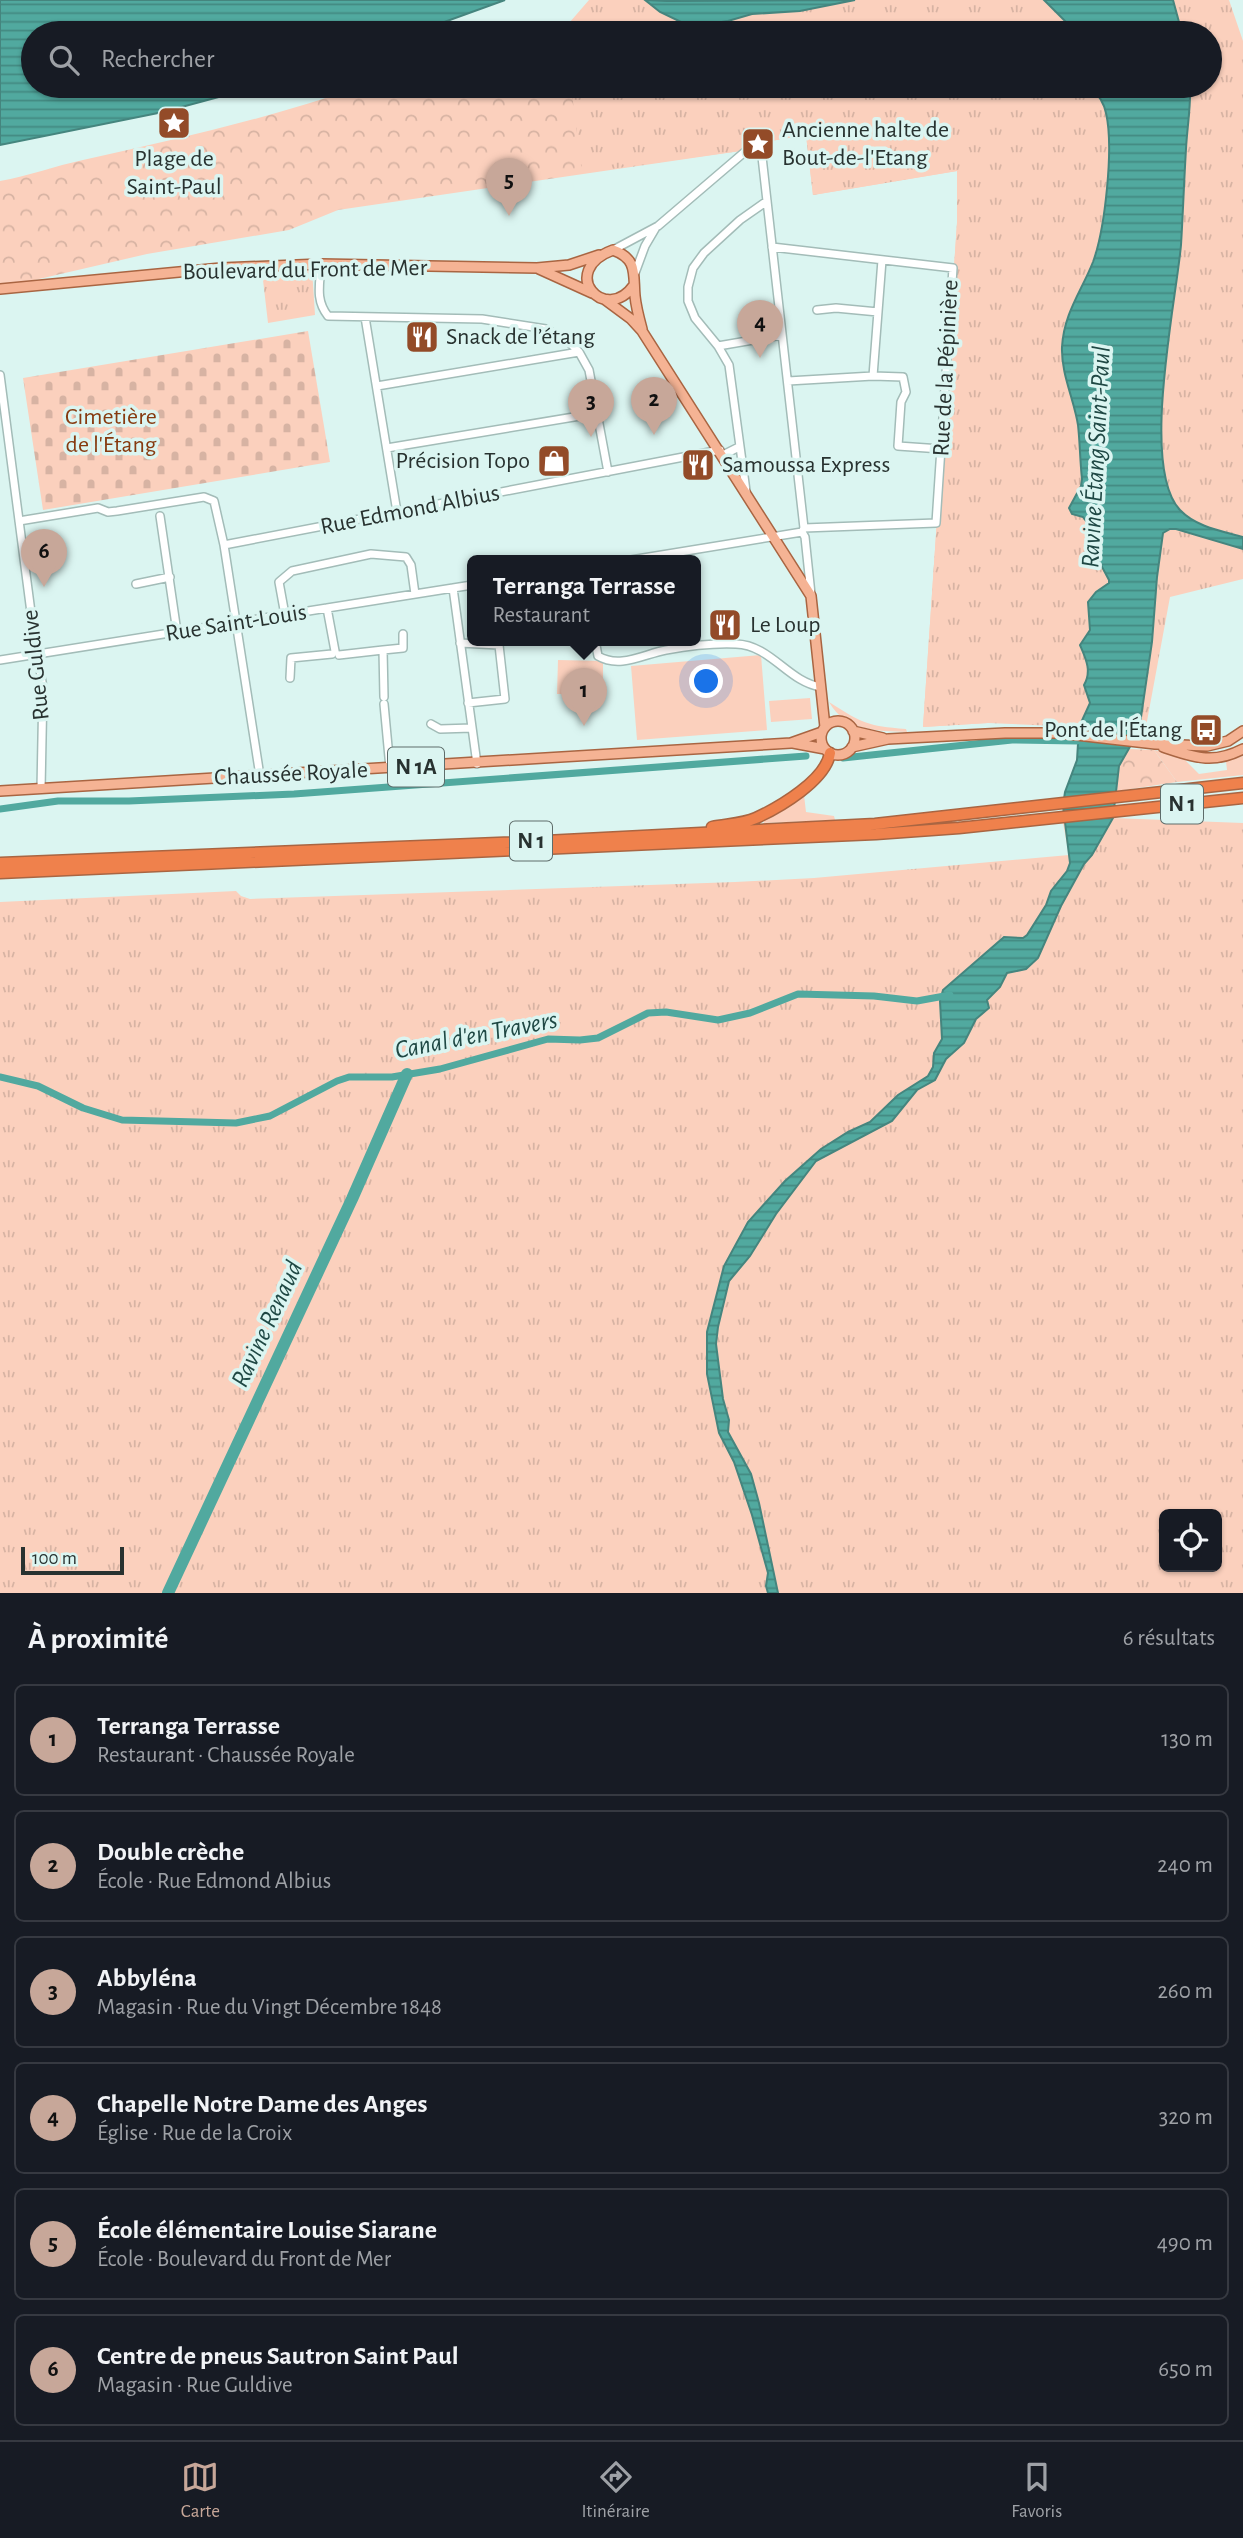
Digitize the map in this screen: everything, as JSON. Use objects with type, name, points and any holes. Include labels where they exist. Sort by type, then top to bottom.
[{"type":"highway","points":[[677,832],[746,821],[763,814],[815,779],[827,765],[827,751]]},
{"type":"highway","name":"N 1","points":[[0,863],[545,841],[677,832],[875,824],[1243,783]]},
{"type":"highway","name":"N 1","points":[[0,873],[804,839],[959,828],[1243,798]]},
{"type":"highway","points":[[1174,805],[1243,805]]},
{"type":"main road","points":[[642,331],[636,308],[635,272],[627,258],[612,250],[599,255],[593,260],[587,275],[592,293],[631,319],[642,331],[811,596],[822,698],[821,738],[827,751],[845,754],[855,739],[853,731],[847,724],[837,721],[822,698]]},
{"type":"main road","name":"Boulevard du Front de Mer","points":[[0,289],[221,268],[321,264],[537,268],[569,265],[599,255]]},
{"type":"main road","name":"Boulevard du Front de Mer","points":[[537,268],[592,293]]},
{"type":"main road","points":[[604,299],[620,299],[627,295],[634,285]]},
{"type":"main road","points":[[823,730],[837,721]]},
{"type":"main road","name":"Chaussée Royale","points":[[791,743],[823,730]]},
{"type":"main road","points":[[853,731],[888,739]]},
{"type":"main road","points":[[852,747],[888,739],[1005,733],[1059,733],[1141,743],[1207,746],[1228,741],[1243,731]]},
{"type":"main road","name":"Chaussée Royale","points":[[0,791],[791,743],[827,751]]},
{"type":"main road","points":[[1155,744],[1205,759],[1226,757],[1243,749]]},
{"type":"street","points":[[612,250],[658,226],[754,144],[761,148],[811,596]]},
{"type":"street","points":[[746,491],[729,365],[718,346],[695,318],[688,301],[688,287],[693,268],[704,253],[752,210],[767,201]]},
{"type":"street","points":[[635,272],[645,246],[658,226]]},
{"type":"street","name":"Rue de la Pépinière","points":[[772,247],[953,268],[936,523],[803,530]]},
{"type":"street","points":[[873,376],[882,260]]},
{"type":"street","points":[[321,264],[320,307],[328,316],[482,319],[546,329],[569,342],[579,352],[589,370],[608,472]]},
{"type":"street","points":[[817,310],[836,308],[878,312]]},
{"type":"street","points":[[365,317],[397,512]]},
{"type":"street","points":[[718,346],[782,335]]},
{"type":"street","points":[[377,386],[579,352]]},
{"type":"street","name":"Rue Guldive","points":[[0,375],[44,699],[41,789]]},
{"type":"street","points":[[788,381],[902,377],[906,391],[901,402],[898,446],[941,449]]},
{"type":"street","points":[[387,448],[598,413]]},
{"type":"street","name":"Rue Edmond Albius","points":[[224,545],[722,453],[738,447]]},
{"type":"street","points":[[19,521],[97,508],[117,511],[204,497],[214,501],[224,545],[260,776]]},
{"type":"street","points":[[160,516],[177,632]]},
{"type":"street","points":[[662,555],[803,530]]},
{"type":"street","points":[[285,615],[279,582],[286,574],[371,554],[406,557],[411,565],[415,594]]},
{"type":"street","points":[[136,584],[170,577]]},
{"type":"street","name":"Rue Saint-Louis","points":[[0,660],[467,586]]},
{"type":"street","points":[[453,588],[477,764]]},
{"type":"street","points":[[327,608],[335,653]]},
{"type":"street","points":[[290,678],[291,658],[403,648],[402,634]]},
{"type":"street","points":[[460,643],[467,643]]},
{"type":"street","points":[[596,646],[598,656],[620,661],[666,650],[740,644],[762,650],[804,682],[821,687]]},
{"type":"street","points":[[468,703],[505,699],[499,646]]},
{"type":"street","points":[[383,650],[390,768]]},
{"type":"street","points":[[431,724],[440,729],[472,728]]},
{"type":"green space","points":[[589,0],[1229,0],[1243,41],[1243,579],[1170,597],[1145,732],[1139,732],[1119,766],[1113,818],[1243,823],[1243,1593],[0,1593],[0,902],[236,891],[250,899],[735,882],[814,878],[1069,855],[1063,823],[1065,792],[1077,760],[1079,727],[988,723],[923,727],[957,223],[957,171],[813,195],[806,135],[765,142],[761,148],[582,173],[573,98],[1222,98],[1222,21],[571,21]]},
{"type":"green space","points":[[324,98],[1088,98],[988,723],[923,727],[957,223],[957,171],[813,195],[806,135],[765,142],[761,148],[338,210],[289,230],[147,254],[0,288],[0,181]]},
{"type":"green space","points":[[312,269],[315,315],[268,323],[263,280]]},
{"type":"green space","name":"Cimetière de l'Étang","points":[[308,331],[330,462],[43,510],[23,378]]},
{"type":"green space","points":[[761,655],[767,730],[637,740],[631,666]]},
{"type":"green space","points":[[558,660],[603,661],[603,695],[557,694]]},
{"type":"green space","points":[[810,698],[812,719],[771,722],[769,701]]},
{"type":"green space","points":[[829,702],[865,722],[906,729],[907,732],[863,728],[844,719]]},
{"type":"green space","points":[[1129,749],[1154,750],[1177,782],[1117,791],[1119,766]]},
{"type":"green space","points":[[1154,750],[1181,756],[1199,774],[1227,770],[1226,761],[1243,756],[1243,775],[1177,782]]},
{"type":"green space","points":[[804,795],[806,812],[834,816],[835,820],[764,823],[763,819]]},
{"type":"water","points":[[0,0],[505,0],[447,21],[21,21],[21,98],[215,98],[163,112],[0,145]]},
{"type":"water","points":[[645,0],[855,0],[800,11],[752,14],[728,21],[679,21],[660,12]]},
{"type":"water","points":[[1044,0],[1173,0],[1179,21],[1065,21]]},
{"type":"water","name":"Ravine Étang Saint-Paul","points":[[1190,98],[1181,245],[1161,423],[1163,459],[1168,489],[1180,510],[1201,524],[1243,537],[1243,549],[1176,529],[1163,533],[1152,642],[1139,731],[1119,766],[1113,818],[1061,906],[1038,958],[1026,969],[1007,973],[1000,987],[987,1000],[989,1008],[976,1019],[964,1043],[946,1059],[935,1080],[917,1090],[892,1121],[816,1161],[776,1214],[750,1256],[729,1281],[716,1344],[723,1399],[729,1420],[728,1432],[751,1474],[778,1593],[768,1593],[768,1573],[752,1515],[734,1462],[719,1433],[707,1374],[707,1332],[724,1266],[748,1222],[785,1181],[821,1149],[870,1122],[898,1095],[928,1076],[933,1067],[934,1053],[942,1039],[940,1001],[943,990],[1004,937],[1023,938],[1027,935],[1070,863],[1063,806],[1065,792],[1077,760],[1079,727],[1090,703],[1084,685],[1088,675],[1087,665],[1080,645],[1090,630],[1088,602],[1109,580],[1093,550],[1089,525],[1083,517],[1072,514],[1069,508],[1082,479],[1078,425],[1066,377],[1062,347],[1066,324],[1093,262],[1101,230],[1109,146],[1106,113],[1100,99]]},
{"type":"waterway","points":[[843,758],[1012,740],[1077,741]]},
{"type":"waterway","points":[[0,809],[58,801],[129,801],[294,794],[806,756]]},
{"type":"waterway","name":"Canal d'en Travers","points":[[0,1077],[38,1086],[83,1108],[122,1120],[236,1123],[270,1116],[349,1077],[392,1077],[440,1069],[548,1039],[598,1038],[648,1013],[666,1012],[718,1020],[750,1013],[798,994],[874,996],[917,1001],[950,995]]},
{"type":"waterway","name":"Ravine Renaud","points":[[168,1593],[352,1199],[407,1074]]},
{"type":"place","name":"Plage de Saint-Paul","points":[[174,123]]},
{"type":"place","name":"Ancienne halte de Bout-de-l'Etang","points":[[758,144]]},
{"type":"place","name":"École élémentaire Louise Siarane","points":[[509,216]]},
{"type":"place","name":"Snack de l’étang","points":[[422,337]]},
{"type":"place","name":"Chapelle Notre Dame des Anges","points":[[760,358]]},
{"type":"place","name":"Double crèche","points":[[654,435]]},
{"type":"place","name":"Abbyléna","points":[[591,437]]},
{"type":"place","name":"Précision Topo","points":[[554,461]]},
{"type":"place","name":"Samoussa Express","points":[[698,465]]},
{"type":"place","name":"Centre de pneus Sautron Saint Paul","points":[[44,587]]},
{"type":"place","name":"Le Loup","points":[[725,625]]},
{"type":"place","name":"Terranga Terrasse","points":[[584,726]]},
{"type":"place","name":"Pont de l'Étang","points":[[1206,730]]}]
